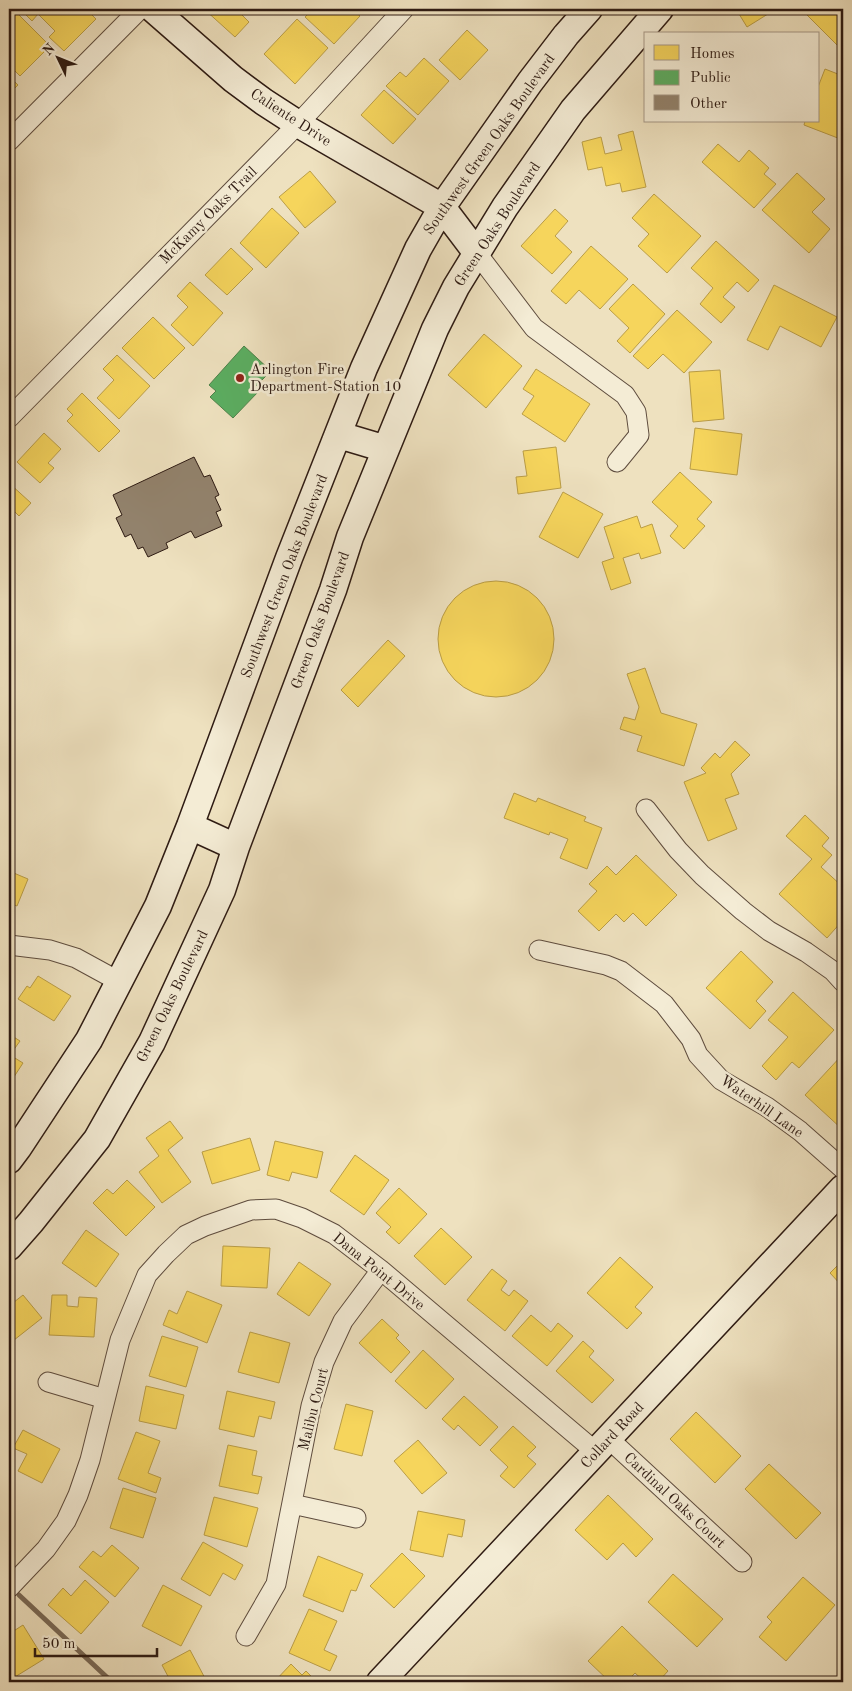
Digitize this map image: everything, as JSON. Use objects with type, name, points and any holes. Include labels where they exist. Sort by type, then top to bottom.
[{"type":"main road","name":"Caliente Drive","points":[[153,9],[233,79],[298,124],[442,207]]},
{"type":"main road","name":"Southwest Green Oaks Boulevard","points":[[9,1160],[89,1040],[158,906],[190,826],[289,558],[364,368],[418,249],[442,207],[530,82],[589,9]]},
{"type":"main road","name":"Green Oaks Boulevard","points":[[9,1247],[32,1222],[97,1138],[152,1042],[222,890],[236,847],[333,590],[350,537],[435,329],[476,252],[573,110],[660,9]]},
{"type":"main road","points":[[442,207],[476,252]]},
{"type":"main road","points":[[339,435],[386,449]]},
{"type":"main road","points":[[190,826],[236,847]]},
{"type":"main road","name":"Collard Road","points":[[380,1682],[843,1188]]},
{"type":"street","points":[[9,141],[140,9]]},
{"type":"street","name":"McKamy Oaks Trail","points":[[9,418],[298,124],[404,9]]},
{"type":"street","points":[[476,252],[534,328],[625,395],[636,412],[639,435],[617,462]]},
{"type":"street","points":[[646,809],[678,850],[702,875],[769,931],[806,952],[833,971],[843,982]]},
{"type":"street","points":[[9,945],[50,950],[76,958],[120,982]]},
{"type":"street","name":"Waterhill Lane","points":[[539,950],[606,965],[621,971],[664,1004],[690,1038],[698,1055],[721,1080],[767,1107],[800,1131],[843,1169]]},
{"type":"street","name":"Dana Point Drive","points":[[9,1588],[46,1549],[66,1521],[78,1495],[90,1460],[120,1340],[147,1275],[186,1235],[205,1226],[251,1210],[276,1209],[302,1218],[334,1234],[602,1446]]},
{"type":"street","name":"Malibu Court","points":[[246,1636],[276,1584],[311,1406],[324,1362],[344,1322],[381,1270]]},
{"type":"street","points":[[48,1382],[105,1399]]},
{"type":"street","name":"Cardinal Oaks Court","points":[[602,1446],[742,1562]]},
{"type":"street","points":[[292,1504],[356,1518]]},
{"type":"building: Homes","points":[[13,9],[50,46],[20,76],[9,65],[9,40],[14,35],[9,30],[9,12]]},
{"type":"building: Homes","points":[[20,9],[86,9],[96,19],[64,51],[49,37],[55,31],[38,14],[32,21]]},
{"type":"building: Homes","points":[[204,9],[244,9],[240,13],[249,22],[235,37]]},
{"type":"building: Homes","points":[[313,9],[352,9],[360,16],[334,44],[305,17]]},
{"type":"building: Homes","points":[[736,9],[776,9],[747,27]]},
{"type":"building: Homes","points":[[808,9],[843,9],[843,51],[804,12]]},
{"type":"building: Homes","points":[[297,19],[328,48],[295,84],[264,54]]},
{"type":"building: Homes","points":[[467,30],[488,50],[460,80],[439,60]]},
{"type":"building: Homes","points":[[424,58],[449,81],[418,115],[386,86],[400,72],[406,77]]},
{"type":"building: Homes","points":[[825,69],[843,76],[843,140],[804,125],[805,122],[820,122],[820,82]]},
{"type":"building: Homes","points":[[9,76],[18,85],[9,94]]},
{"type":"building: Homes","points":[[384,90],[416,119],[393,144],[361,115]]},
{"type":"building: Homes","points":[[633,131],[646,187],[622,192],[620,183],[606,186],[602,167],[588,170],[582,142],[601,137],[605,154],[622,150],[618,135]]},
{"type":"building: Homes","points":[[718,144],[739,162],[749,150],[769,168],[764,174],[776,184],[754,208],[702,162]]},
{"type":"building: Homes","points":[[310,171],[336,202],[305,228],[279,197]]},
{"type":"building: Homes","points":[[797,173],[825,199],[812,212],[830,229],[809,253],[762,210]]},
{"type":"building: Homes","points":[[654,194],[701,236],[667,273],[638,246],[649,234],[632,218]]},
{"type":"building: Homes","points":[[272,208],[299,233],[266,268],[240,243]]},
{"type":"building: Homes","points":[[555,209],[568,221],[555,236],[572,252],[552,274],[521,246]]},
{"type":"building: Homes","points":[[716,241],[759,280],[748,292],[737,282],[723,297],[735,307],[721,323],[700,304],[713,288],[691,268]]},
{"type":"building: Homes","points":[[591,246],[628,279],[600,309],[579,290],[566,304],[551,291]]},
{"type":"building: Homes","points":[[231,248],[253,269],[227,295],[205,275]]},
{"type":"building: Homes","points":[[190,282],[223,313],[193,346],[171,325],[188,307],[177,296]]},
{"type":"building: Homes","points":[[633,284],[665,314],[630,353],[617,341],[629,328],[609,309]]},
{"type":"building: Homes","points":[[774,285],[837,317],[821,347],[780,326],[768,350],[747,340]]},
{"type":"building: Homes","points":[[677,310],[712,342],[684,373],[663,354],[648,369],[633,356]]},
{"type":"building: Homes","points":[[153,317],[185,348],[154,379],[122,348]]},
{"type":"building: Homes","points":[[484,334],[522,366],[486,408],[448,375]]},
{"type":"building: Homes","points":[[117,355],[150,386],[119,419],[97,398],[114,380],[103,369]]},
{"type":"building: Homes","points":[[536,369],[590,404],[565,442],[522,414],[534,396],[523,389]]},
{"type":"building: Homes","points":[[720,370],[724,419],[693,422],[689,372]]},
{"type":"building: Homes","points":[[82,393],[120,431],[99,452],[67,421],[73,415],[67,409]]},
{"type":"building: Homes","points":[[695,428],[742,434],[737,475],[690,469]]},
{"type":"building: Homes","points":[[44,433],[61,449],[48,463],[54,468],[40,483],[17,462]]},
{"type":"building: Homes","points":[[556,447],[561,488],[518,494],[516,477],[527,476],[523,451]]},
{"type":"building: Homes","points":[[680,472],[712,502],[697,519],[705,526],[684,549],[670,536],[678,526],[652,502]]},
{"type":"building: Homes","points":[[9,483],[31,503],[19,516],[13,510],[9,515]]},
{"type":"building: Homes","points":[[563,492],[603,514],[578,558],[539,537]]},
{"type":"building: Homes","points":[[637,516],[641,528],[652,524],[661,553],[641,559],[639,553],[623,558],[631,583],[611,590],[602,562],[614,558],[604,527]]},
{"type":"building: Homes","points":[[496,581],[518,586],[537,598],[549,617],[554,639],[549,661],[537,680],[518,692],[496,697],[474,692],[455,680],[443,661],[438,639],[443,617],[455,598],[474,586]]},
{"type":"building: Homes","points":[[388,640],[405,656],[358,707],[341,690]]},
{"type":"building: Homes","points":[[645,668],[661,713],[697,724],[684,766],[637,751],[642,736],[620,729],[624,717],[635,720],[639,707],[627,674]]},
{"type":"building: Homes","points":[[735,741],[750,755],[731,774],[739,794],[725,799],[737,829],[708,841],[684,782],[706,773],[701,768],[715,753],[720,758]]},
{"type":"building: Homes","points":[[514,793],[536,802],[538,798],[586,817],[584,821],[602,828],[587,869],[560,858],[568,839],[550,832],[549,835],[504,818]]},
{"type":"building: Homes","points":[[805,815],[829,838],[822,846],[832,855],[821,867],[843,887],[843,920],[827,938],[779,894],[812,859],[786,836]]},
{"type":"building: Homes","points":[[636,855],[677,895],[646,926],[633,913],[624,922],[616,914],[599,931],[578,911],[597,891],[589,884],[607,866],[616,875]]},
{"type":"building: Homes","points":[[9,871],[28,879],[17,906],[9,903]]},
{"type":"building: Homes","points":[[741,951],[773,982],[756,1001],[766,1011],[750,1029],[706,988]]},
{"type":"building: Homes","points":[[38,976],[71,996],[54,1021],[18,999],[27,986],[30,988]]},
{"type":"building: Homes","points":[[793,992],[834,1030],[799,1068],[792,1062],[776,1080],[762,1066],[788,1037],[768,1020]]},
{"type":"building: Homes","points":[[9,1034],[20,1041],[10,1055],[23,1063],[10,1083]]},
{"type":"building: Homes","points":[[843,1054],[843,1130],[805,1095]]},
{"type":"building: Homes","points":[[170,1121],[183,1138],[168,1150],[191,1182],[162,1203],[139,1172],[159,1156],[146,1138]]},
{"type":"building: Homes","points":[[250,1138],[260,1170],[212,1184],[202,1152]]},
{"type":"building: Homes","points":[[275,1141],[323,1152],[317,1178],[292,1172],[289,1181],[267,1175]]},
{"type":"building: Homes","points":[[355,1155],[389,1180],[364,1215],[330,1191]]},
{"type":"building: Homes","points":[[127,1180],[155,1207],[126,1236],[93,1203],[107,1189],[113,1194]]},
{"type":"building: Homes","points":[[399,1188],[427,1214],[399,1244],[386,1232],[391,1227],[376,1213]]},
{"type":"building: Homes","points":[[441,1228],[472,1257],[445,1285],[414,1256]]},
{"type":"building: Homes","points":[[86,1230],[119,1254],[96,1287],[62,1263]]},
{"type":"building: Homes","points":[[223,1246],[270,1248],[267,1288],[221,1286]]},
{"type":"building: Homes","points":[[620,1257],[653,1287],[635,1307],[642,1313],[627,1329],[587,1293]]},
{"type":"building: Homes","points":[[843,1260],[843,1287],[830,1273]]},
{"type":"building: Homes","points":[[299,1262],[331,1284],[309,1316],[277,1294]]},
{"type":"building: Homes","points":[[492,1269],[507,1281],[501,1290],[509,1296],[514,1290],[528,1301],[505,1331],[467,1300]]},
{"type":"building: Homes","points":[[187,1291],[222,1305],[207,1343],[163,1325],[169,1310],[177,1314]]},
{"type":"building: Homes","points":[[23,1295],[42,1318],[9,1344],[9,1306]]},
{"type":"building: Homes","points":[[52,1295],[67,1295],[67,1306],[78,1307],[79,1297],[97,1298],[94,1337],[49,1335]]},
{"type":"building: Homes","points":[[531,1315],[551,1332],[558,1323],[573,1336],[547,1366],[512,1336]]},
{"type":"building: Homes","points":[[382,1319],[399,1335],[396,1338],[410,1352],[391,1373],[359,1343]]},
{"type":"building: Homes","points":[[250,1332],[290,1343],[279,1383],[238,1372]]},
{"type":"building: Homes","points":[[162,1336],[198,1347],[186,1387],[149,1376]]},
{"type":"building: Homes","points":[[583,1341],[594,1351],[589,1357],[614,1380],[592,1403],[556,1371]]},
{"type":"building: Homes","points":[[423,1350],[454,1379],[426,1409],[395,1381]]},
{"type":"building: Homes","points":[[146,1386],[184,1395],[176,1429],[139,1421]]},
{"type":"building: Homes","points":[[227,1391],[275,1402],[271,1419],[259,1416],[254,1437],[219,1429]]},
{"type":"building: Homes","points":[[464,1396],[498,1427],[480,1446],[458,1425],[454,1430],[442,1419]]},
{"type":"building: Homes","points":[[346,1404],[373,1411],[362,1456],[334,1449]]},
{"type":"building: Homes","points":[[696,1412],[741,1456],[715,1483],[670,1439]]},
{"type":"building: Homes","points":[[513,1426],[536,1447],[527,1456],[536,1464],[514,1488],[500,1476],[508,1467],[490,1450]]},
{"type":"building: Homes","points":[[23,1430],[60,1449],[42,1483],[18,1471],[27,1454],[13,1448]]},
{"type":"building: Homes","points":[[136,1432],[160,1441],[148,1473],[161,1478],[156,1493],[118,1479]]},
{"type":"building: Homes","points":[[418,1440],[447,1473],[422,1494],[394,1461]]},
{"type":"building: Homes","points":[[228,1445],[257,1451],[252,1475],[262,1477],[258,1494],[219,1486]]},
{"type":"building: Homes","points":[[769,1464],[821,1513],[796,1539],[745,1489]]},
{"type":"building: Homes","points":[[123,1488],[156,1498],[143,1538],[110,1528]]},
{"type":"building: Homes","points":[[608,1495],[653,1539],[636,1557],[623,1543],[607,1560],[575,1530]]},
{"type":"building: Homes","points":[[214,1497],[258,1508],[247,1547],[204,1535]]},
{"type":"building: Homes","points":[[418,1511],[465,1520],[462,1537],[448,1534],[443,1557],[410,1550]]},
{"type":"building: Homes","points":[[203,1542],[243,1565],[235,1580],[223,1573],[210,1596],[181,1579]]},
{"type":"building: Homes","points":[[112,1545],[139,1568],[115,1597],[79,1567],[93,1551],[101,1557]]},
{"type":"building: Homes","points":[[402,1553],[425,1576],[394,1608],[370,1586]]},
{"type":"building: Homes","points":[[318,1556],[363,1574],[356,1591],[351,1590],[343,1612],[303,1596]]},
{"type":"building: Homes","points":[[673,1574],[723,1619],[697,1647],[648,1602]]},
{"type":"building: Homes","points":[[803,1577],[835,1605],[786,1661],[759,1637],[772,1622],[767,1617]]},
{"type":"building: Homes","points":[[85,1580],[109,1602],[81,1634],[48,1605],[63,1588],[71,1596]]},
{"type":"building: Homes","points":[[163,1585],[202,1606],[181,1646],[142,1626]]},
{"type":"building: Homes","points":[[309,1609],[337,1621],[324,1650],[337,1656],[330,1671],[289,1653]]},
{"type":"building: Homes","points":[[23,1625],[44,1659],[10,1680],[9,1634]]},
{"type":"building: Homes","points":[[622,1626],[668,1671],[658,1682],[645,1682],[635,1673],[626,1682],[610,1682],[588,1661]]},
{"type":"building: Homes","points":[[190,1650],[207,1682],[171,1682],[162,1665]]},
{"type":"building: Homes","points":[[291,1664],[302,1675],[306,1671],[317,1682],[274,1682]]},
{"type":"building: Public","name":"Arlington Fire Department-Station 10","points":[[244,346],[271,371],[255,387],[259,391],[233,418],[210,397],[216,391],[209,385]]},
{"type":"building: Other","points":[[194,457],[204,477],[210,475],[219,495],[215,497],[221,510],[216,512],[222,526],[195,538],[191,531],[166,543],[168,548],[148,557],[143,547],[138,549],[131,534],[125,537],[116,518],[122,515],[113,495]]},
{"type":"waterway","points":[[19,1595],[112,1682]]},
{"type":"place","name":"Arlington Fire Department-Station 10","points":[[240,378]]}]
